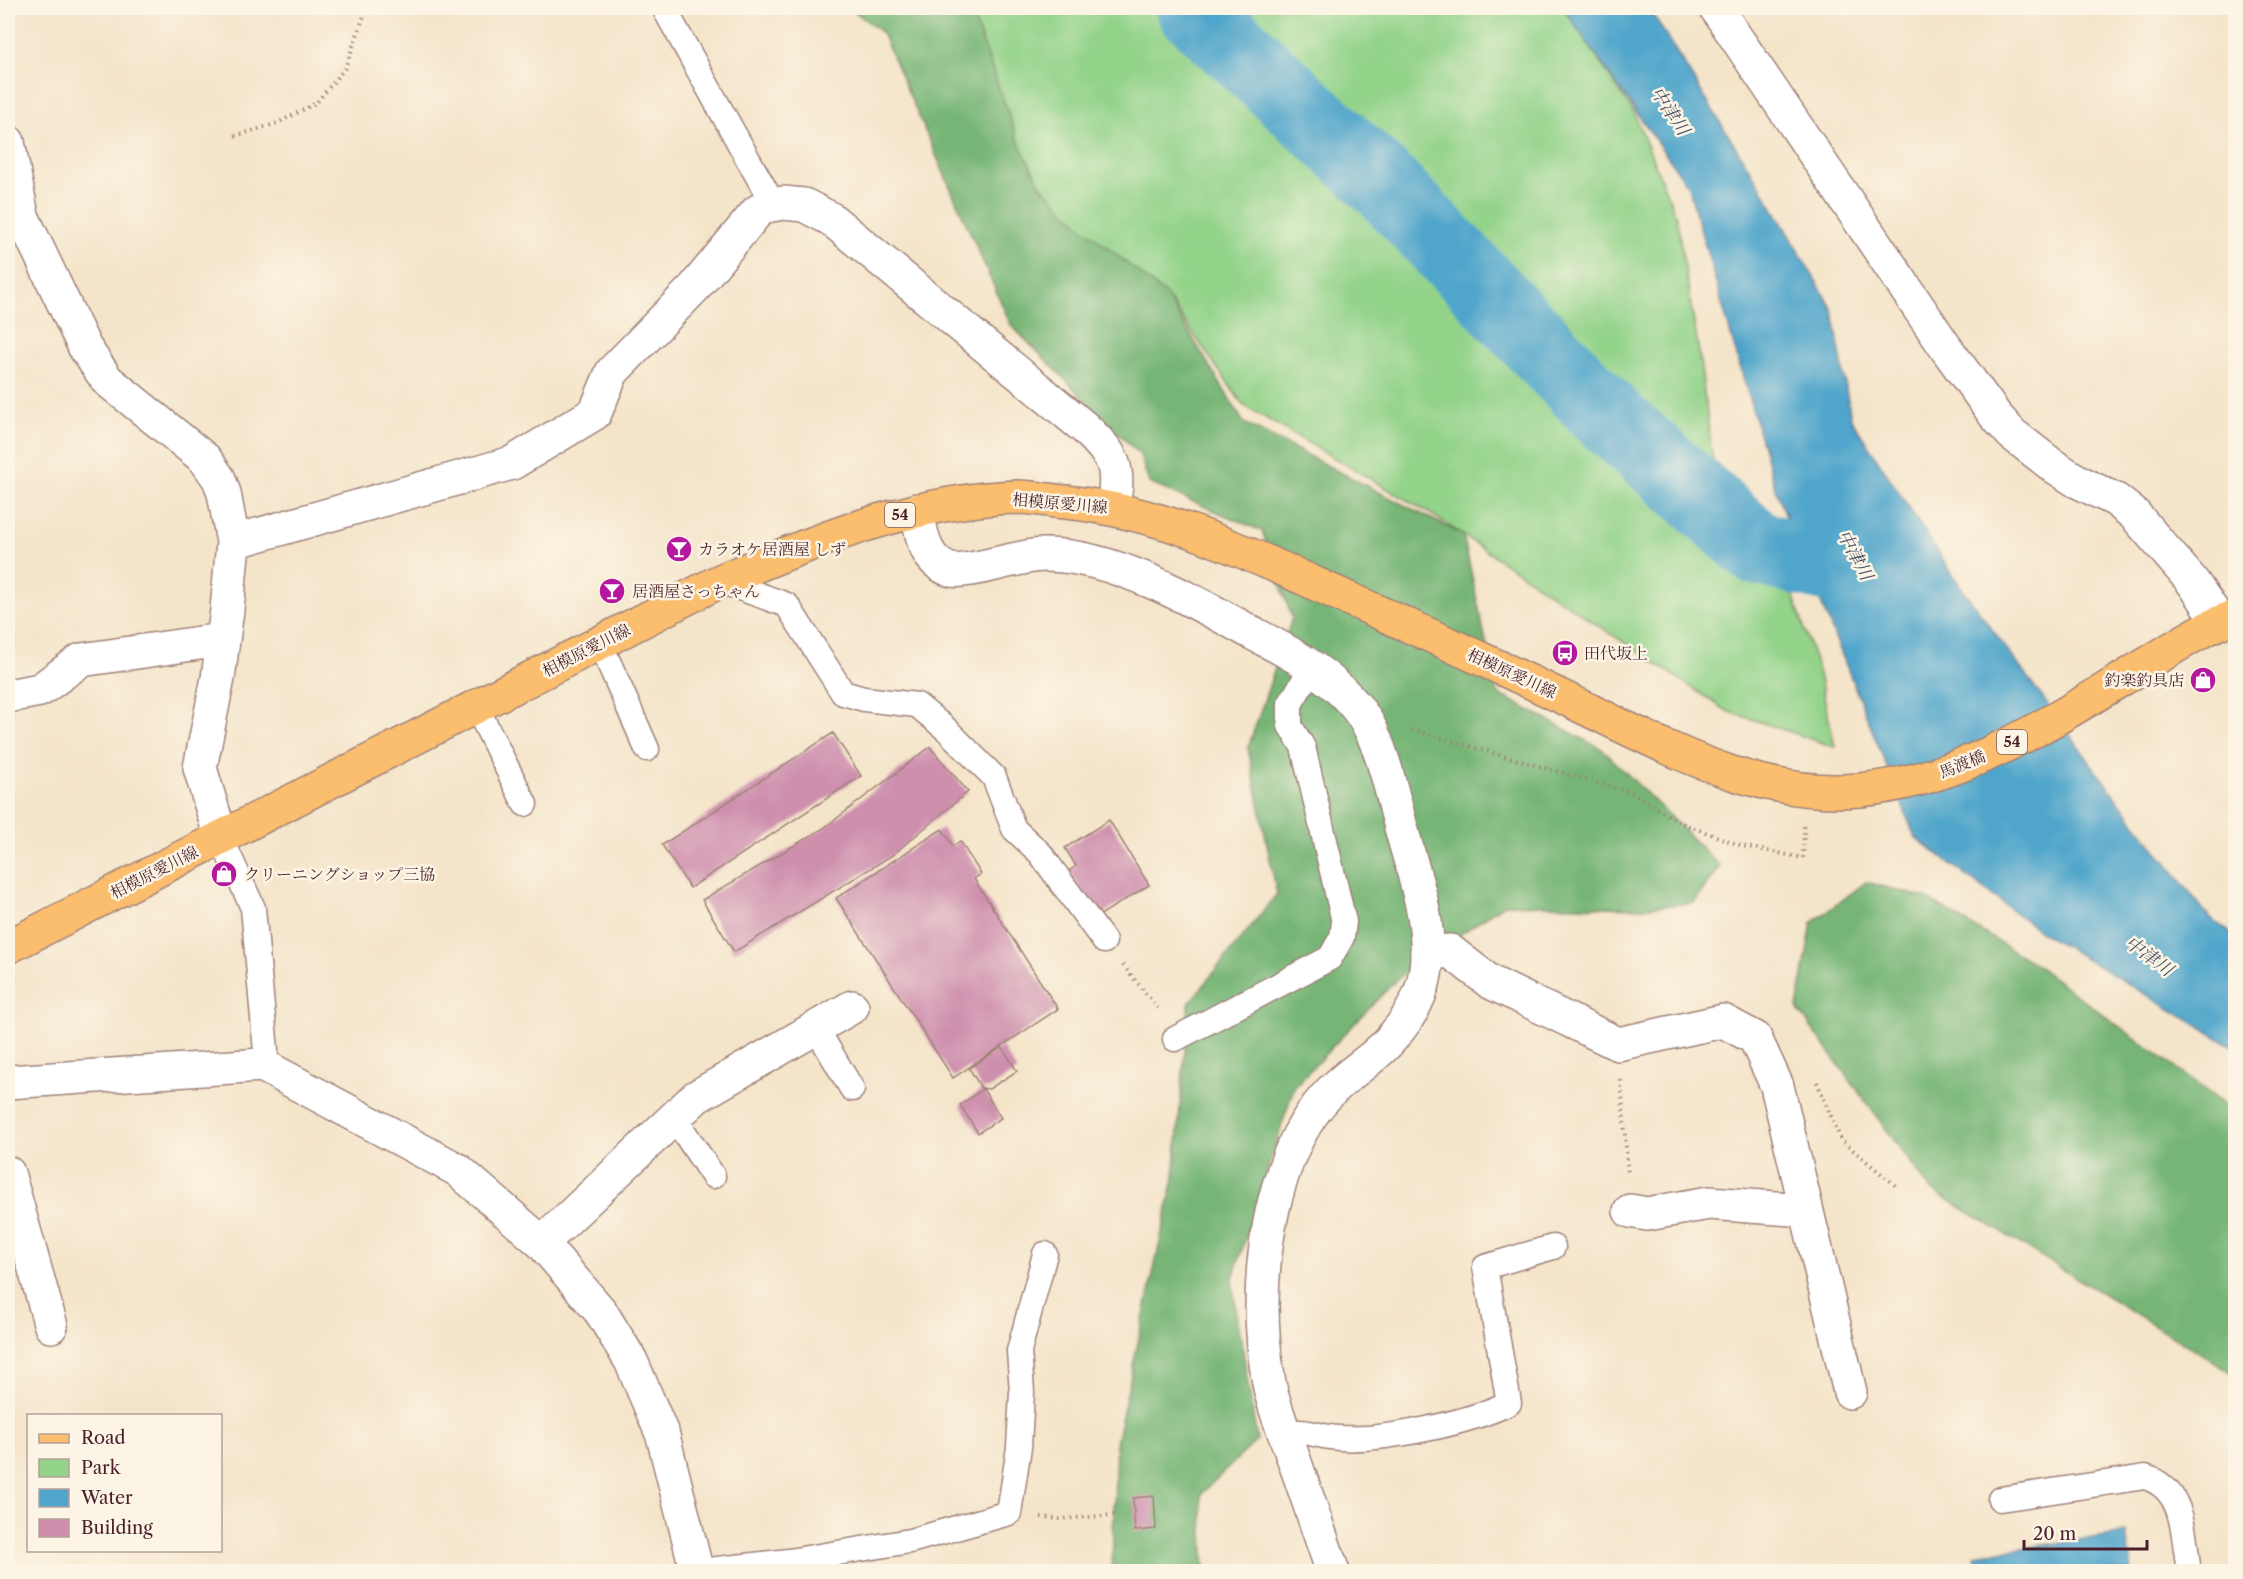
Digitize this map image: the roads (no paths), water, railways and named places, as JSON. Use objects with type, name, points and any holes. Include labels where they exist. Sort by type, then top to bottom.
[{"type":"main road","name":"相模原愛川線","points":[[8,947],[720,581],[795,549],[917,510],[1020,497],[1113,507],[1172,524],[1229,545],[1530,681],[1691,759],[1761,781],[1819,790]]},
{"type":"main road","name":"馬渡橋","points":[[1819,790],[1914,782],[1987,755],[2030,733],[2174,648],[2228,619]]},
{"type":"street","points":[[1716,8],[1946,348],[1995,415],[2012,434],[2052,465],[2077,481],[2116,500],[2135,515],[2228,619]]},
{"type":"street","points":[[8,142],[22,216],[85,348],[107,380],[205,459],[219,479],[224,493],[233,542],[218,678],[200,768],[221,838]]},
{"type":"street","points":[[233,542],[512,463],[595,413],[612,372],[694,288],[749,220],[766,206],[773,204],[804,205],[831,219],[1085,428],[1113,458],[1117,472],[1113,507]]},
{"type":"street","points":[[917,510],[923,545],[938,563],[952,570],[968,570],[998,561],[1044,555],[1093,563],[1172,590],[1312,667],[1356,708],[1371,730],[1391,790],[1416,884],[1427,953],[1420,994],[1402,1024],[1364,1065],[1318,1103],[1300,1130],[1286,1163],[1267,1238],[1262,1284],[1268,1378],[1284,1433],[1333,1572]]},
{"type":"street","points":[[8,696],[40,690],[81,660],[221,640]]},
{"type":"street","points":[[1427,953],[1450,951],[1490,982],[1618,1044],[1723,1021],[1755,1038],[1777,1086],[1850,1392]]},
{"type":"street","points":[[542,1243],[696,1097],[852,1007]]},
{"type":"street","points":[[8,1082],[262,1065],[458,1170],[542,1243],[601,1312],[631,1361],[663,1436],[694,1571]]},
{"type":"street","points":[[8,1173],[19,1262],[51,1326]]},
{"type":"street","points":[[1630,1211],[1647,1214],[1709,1203],[1805,1210]]},
{"type":"lane","points":[[664,8],[773,204]]},
{"type":"lane","points":[[720,581],[787,605],[843,693],[864,699],[917,705],[946,729],[994,777],[1014,829],[1040,853],[1104,941]]},
{"type":"lane","points":[[600,643],[647,749]]},
{"type":"lane","points":[[1176,1039],[1330,958],[1342,937],[1344,922],[1306,758],[1303,747],[1290,726],[1290,704],[1312,667]]},
{"type":"lane","points":[[476,706],[525,804]]},
{"type":"lane","points":[[221,838],[253,908],[266,1051],[262,1065]]},
{"type":"lane","points":[[816,1028],[852,1089]]},
{"type":"lane","points":[[674,1117],[713,1176]]},
{"type":"lane","points":[[1284,1433],[1303,1430],[1338,1438],[1393,1434],[1487,1413],[1509,1402],[1479,1264],[1553,1247]]},
{"type":"lane","points":[[694,1571],[789,1561],[910,1541],[1009,1513],[1019,1448],[1022,1392],[1019,1351],[1046,1254]]},
{"type":"lane","points":[[2000,1499],[2145,1478],[2156,1480],[2168,1488],[2177,1501],[2189,1572]]},
{"type":"water","name":"中津川","points":[[1563,8],[1649,8],[1760,186],[1833,310],[1851,419],[1958,583],[2126,811],[2210,918],[2235,936],[2235,1048],[2041,932],[1915,837],[1775,488],[1688,186]]},
{"type":"water","points":[[2126,1533],[2132,1571],[1978,1571],[1975,1555]]},
{"type":"waterway","name":"中津川","points":[[1193,8],[1387,187],[1609,418],[1758,548],[1866,575]]},
{"type":"place","name":"カラオケ居酒屋 しず","points":[[679,549]]},
{"type":"place","name":"居酒屋さっちゃん","points":[[612,591]]},
{"type":"place","name":"田代坂上","points":[[1565,653]]},
{"type":"place","name":"釣楽釣具店","points":[[2203,680]]},
{"type":"place","name":"クリーニングショップ三協","points":[[224,874]]}]
